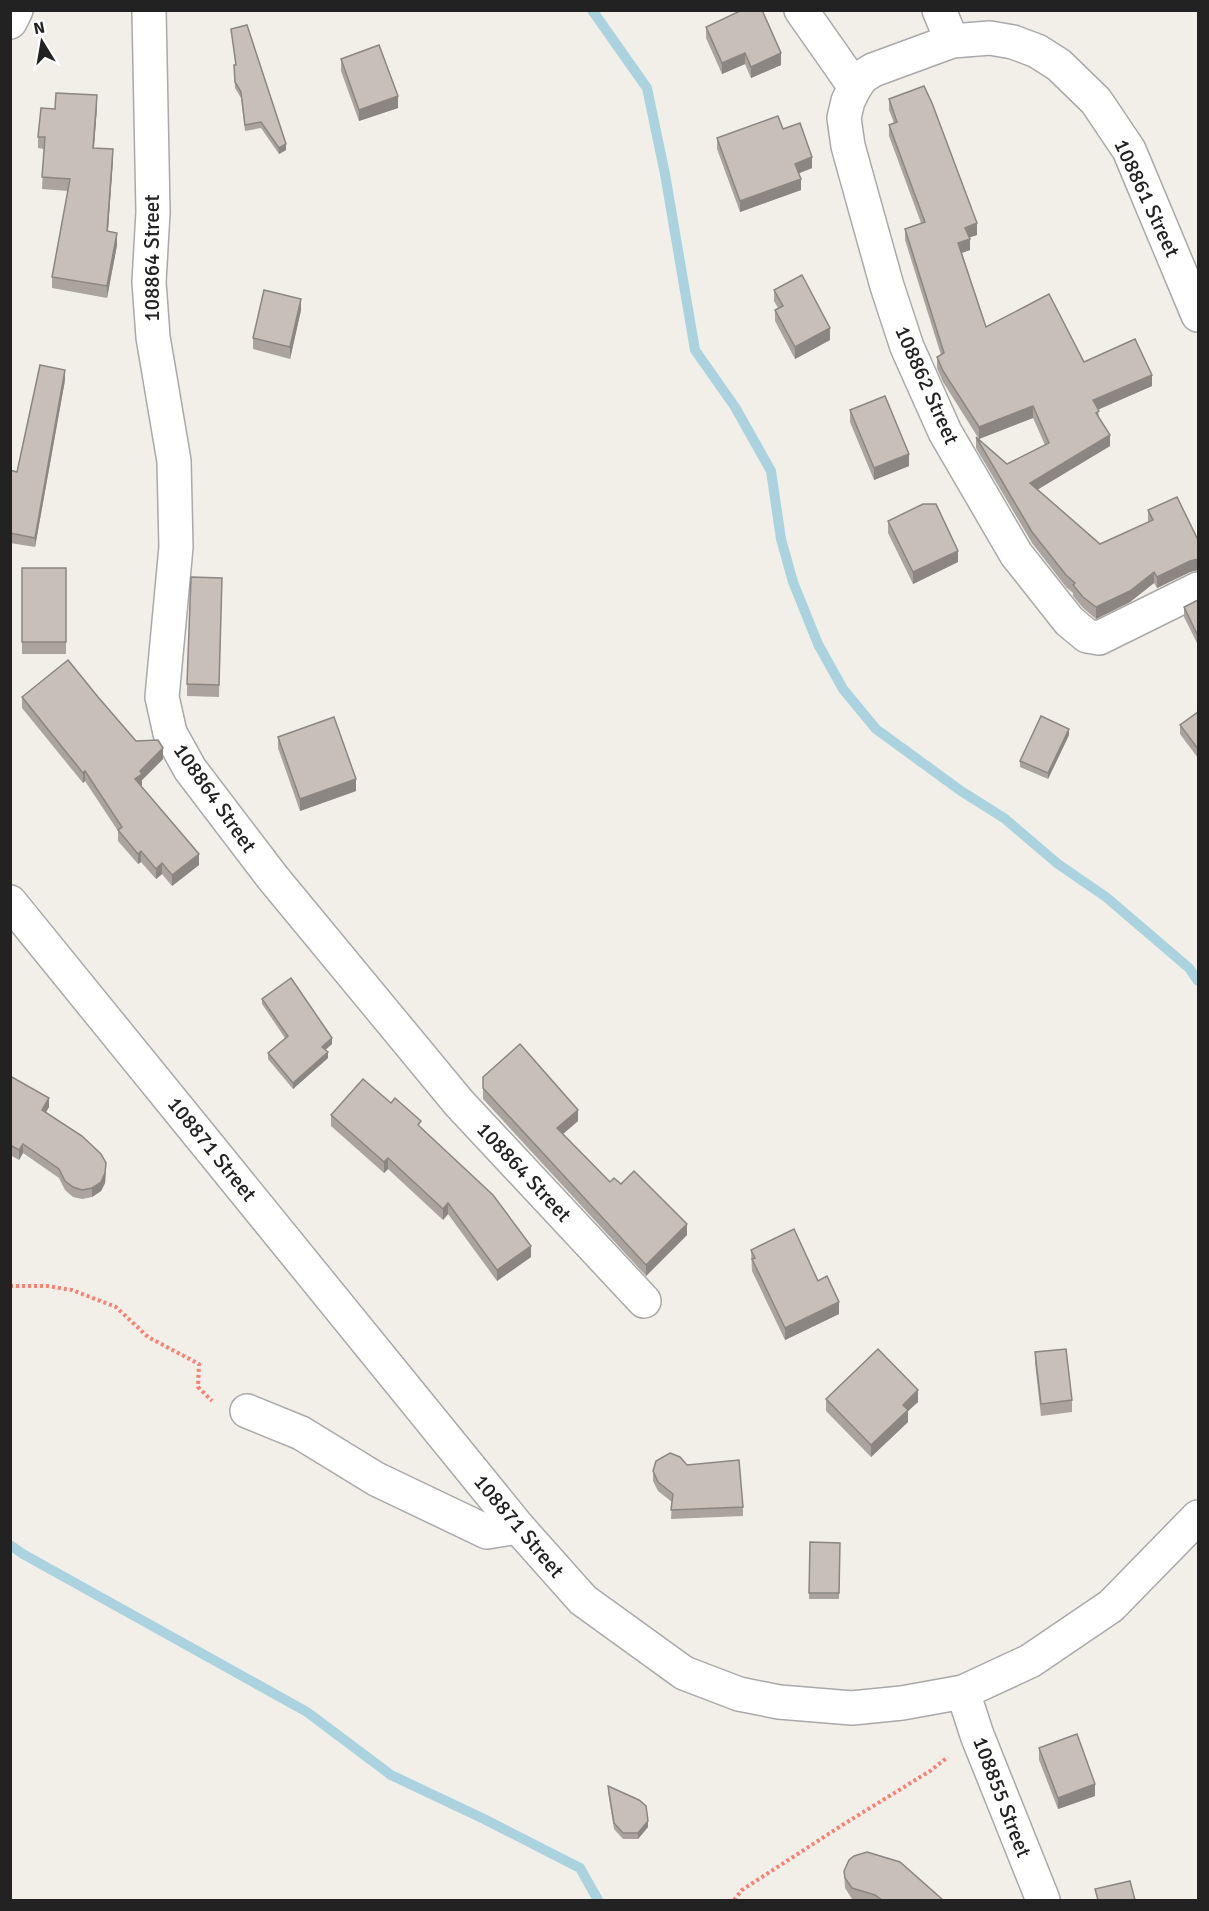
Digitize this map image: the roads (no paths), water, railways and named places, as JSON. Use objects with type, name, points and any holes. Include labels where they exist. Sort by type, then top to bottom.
[{"type":"street","points":[[10,22],[16,10]]},
{"type":"street","name":"108864 Street","points":[[148,10],[153,212],[149,282],[153,337],[174,460],[176,547],[162,697],[170,733],[190,769],[273,878],[459,1102],[644,1301]]},
{"type":"street","points":[[801,10],[855,87],[862,77],[873,70],[952,41],[939,10]]},
{"type":"street","name":"108861 Street","points":[[952,41],[990,38],[1013,42],[1036,51],[1059,65],[1096,101],[1129,150],[1198,315]]},
{"type":"street","name":"108862 Street","points":[[855,87],[848,101],[844,118],[848,146],[887,286],[907,347],[945,432],[1016,554],[1069,621],[1087,636],[1099,638],[1198,589]]},
{"type":"street","name":"108871 Street","points":[[10,902],[518,1527],[583,1600],[684,1673],[739,1694],[779,1702],[852,1708],[902,1703],[963,1692],[1030,1661],[1111,1606],[1198,1517]]},
{"type":"street","points":[[247,1411],[301,1432],[376,1479],[487,1532],[518,1527]]},
{"type":"street","name":"108855 Street","points":[[963,1692],[977,1735],[1043,1900]]},
{"type":"waterway","points":[[592,10],[647,88],[665,174],[695,350],[735,407],[771,471],[781,539],[793,582],[818,644],[843,689],[876,729],[961,791],[1004,818],[1058,864],[1106,897],[1189,968],[1198,981]]},
{"type":"waterway","points":[[10,1545],[307,1712],[391,1775],[580,1868],[598,1900]]}]
